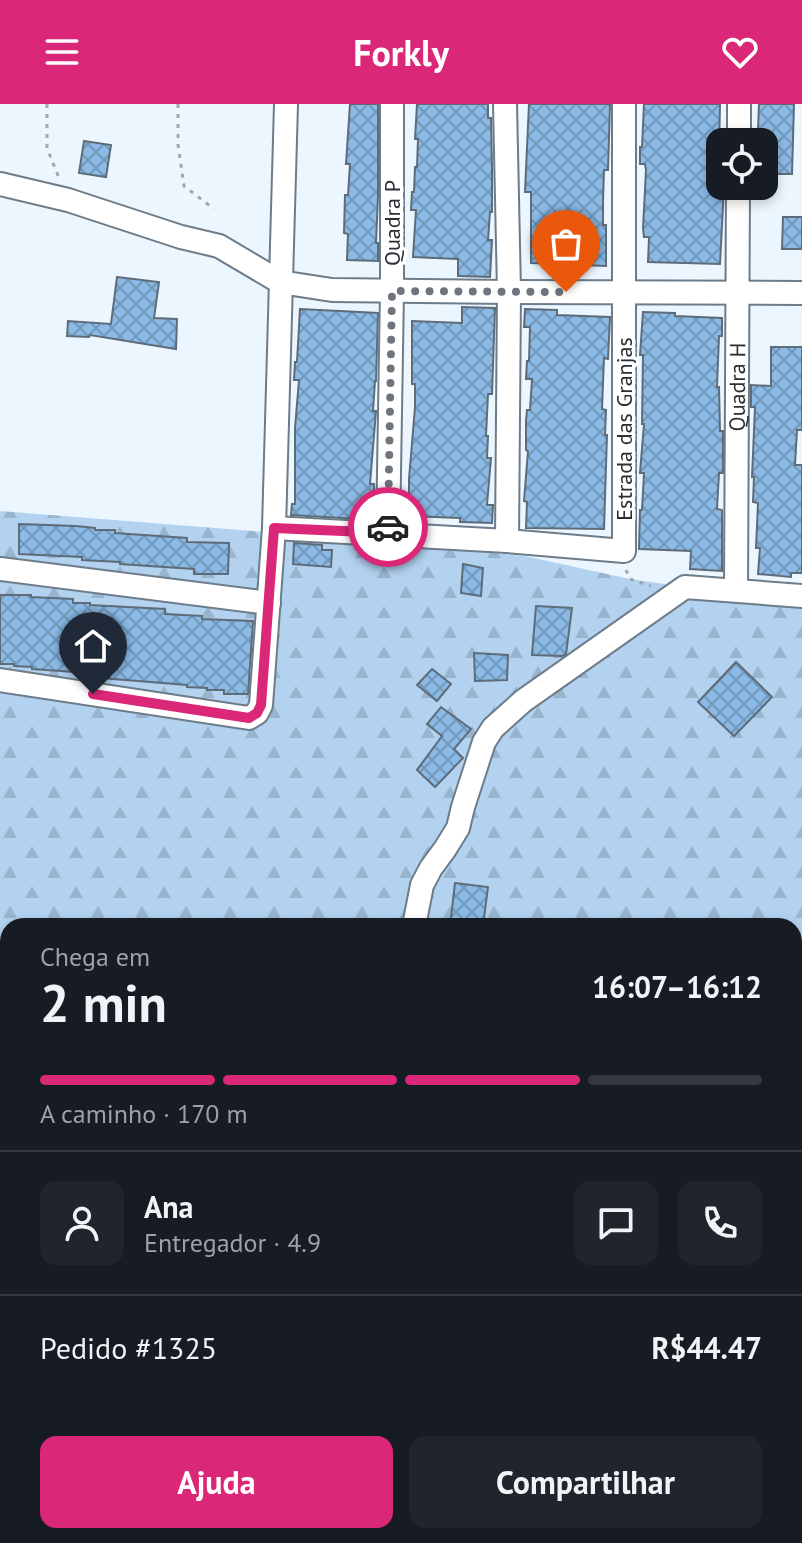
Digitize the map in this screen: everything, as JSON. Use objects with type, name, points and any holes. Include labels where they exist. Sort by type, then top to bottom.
[{"type":"street","points":[[0,680],[249,718],[257,713],[261,705],[274,528],[286,104]]},
{"type":"street","name":"Quadra P","points":[[388,533],[392,104]]},
{"type":"street","points":[[505,104],[509,292],[507,541]]},
{"type":"street","name":"Estrada das Granjas","points":[[624,104],[624,551]]},
{"type":"street","points":[[739,104],[739,128]]},
{"type":"street","points":[[0,184],[68,200],[181,237],[219,246],[280,282],[332,290],[802,293]]},
{"type":"street","name":"Quadra H","points":[[736,589],[738,200]]},
{"type":"street","points":[[274,528],[388,533],[624,551]]},
{"type":"street","points":[[0,569],[269,603]]},
{"type":"street","points":[[416,918],[422,885],[458,828],[484,742],[493,728],[523,701],[685,587],[802,596]]},
{"type":"path","points":[[47,104],[47,148],[68,200]]},
{"type":"path","points":[[178,104],[178,145],[184,186],[214,209]]},
{"type":"path","name":"Estrada das Granjas","points":[[624,551],[625,569],[630,579],[647,586],[685,587]]},
{"type":"green space","points":[[0,511],[525,556],[630,579],[802,604],[802,918],[0,918]]},
{"type":"building","points":[[350,104],[378,104],[378,261],[347,260],[348,234],[344,233],[350,164],[346,164]]},
{"type":"building","points":[[417,104],[488,104],[492,167],[492,212],[488,240],[492,240],[490,277],[458,276],[458,259],[413,257],[416,210],[411,210],[417,167]]},
{"type":"building","points":[[529,104],[610,104],[608,170],[604,170],[603,202],[606,266],[531,263],[531,192],[525,192]]},
{"type":"building","points":[[644,104],[720,104],[719,128],[706,128],[706,200],[723,200],[720,264],[648,262],[649,237],[644,237],[643,228],[646,170],[645,164],[640,164]]},
{"type":"building","points":[[759,104],[794,104],[792,174],[778,174],[778,128],[758,128]]},
{"type":"building","points":[[84,141],[111,145],[106,177],[79,173]]},
{"type":"building","points":[[783,217],[802,217],[802,249],[782,249]]},
{"type":"building","points":[[117,277],[159,282],[154,318],[177,319],[176,349],[90,335],[67,336],[68,321],[111,324]]},
{"type":"building","points":[[462,307],[495,308],[492,394],[488,394],[486,436],[487,458],[491,458],[487,505],[493,505],[492,523],[409,516],[415,407],[412,321],[462,323]]},
{"type":"building","points":[[300,309],[378,313],[373,411],[376,411],[370,484],[374,484],[374,520],[291,515],[292,504],[295,504],[295,428],[299,380],[294,380]]},
{"type":"building","points":[[525,309],[557,310],[557,315],[610,317],[608,359],[604,358],[602,409],[606,410],[607,435],[604,529],[526,528],[526,421],[527,410],[530,410],[532,379],[526,379],[530,327],[524,327]]},
{"type":"building","points":[[643,312],[722,318],[717,387],[720,431],[723,431],[723,473],[719,473],[717,509],[722,510],[722,571],[690,569],[691,551],[639,549],[644,473],[640,473],[644,424],[643,355],[640,355]]},
{"type":"building","points":[[771,347],[802,347],[802,430],[797,430],[795,465],[802,465],[802,573],[791,573],[791,577],[758,574],[758,503],[753,502],[752,477],[755,407],[751,407],[751,385],[771,386]]},
{"type":"building","points":[[19,524],[76,526],[115,530],[115,533],[187,538],[187,542],[229,543],[228,574],[194,574],[194,569],[19,554]]},
{"type":"building","points":[[294,543],[322,545],[322,550],[332,550],[331,567],[293,564]]},
{"type":"building","points":[[463,564],[483,568],[481,596],[461,593]]},
{"type":"building","points":[[0,595],[73,599],[73,603],[90,605],[165,609],[165,614],[202,616],[202,619],[253,621],[248,694],[224,694],[224,690],[187,685],[89,677],[89,673],[0,664]]},
{"type":"building","points":[[536,606],[572,608],[566,654],[532,655]]},
{"type":"building","points":[[474,653],[508,655],[507,680],[475,681]]},
{"type":"building","points":[[736,662],[772,697],[734,736],[698,702]]},
{"type":"building","points":[[432,669],[451,684],[437,701],[417,685]]},
{"type":"building","points":[[441,707],[471,729],[454,749],[463,758],[435,787],[417,770],[442,736],[427,724]]},
{"type":"building","points":[[455,883],[488,887],[484,918],[451,918]]},
{"type":"way so far","points":[[388,527],[392,291],[566,292]]},
{"type":"route","points":[[93,694],[249,718],[257,713],[261,705],[274,528],[388,533],[388,527]]}]
